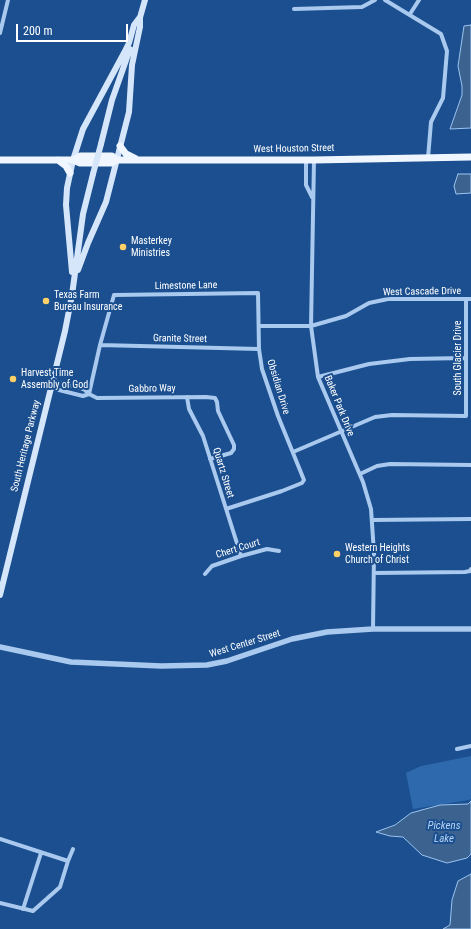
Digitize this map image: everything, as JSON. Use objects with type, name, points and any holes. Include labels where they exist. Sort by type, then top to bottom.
[{"type":"main road","points":[[72,295],[82,257],[106,202],[129,112],[132,64],[140,27],[140,17],[145,0]]},
{"type":"main road","points":[[72,295],[72,267],[66,205],[73,160],[83,129],[124,53],[129,43],[134,25],[140,17]]},
{"type":"main road","name":"South Heritage Parkway","points":[[0,596],[51,388],[72,295],[83,214],[112,100],[140,17]]},
{"type":"main road","points":[[120,146],[126,154],[138,160]]},
{"type":"main road","name":"West Houston Street","points":[[0,160],[73,160],[80,163],[111,163],[117,160],[471,157]]},
{"type":"main road","points":[[58,160],[66,166],[70,173]]},
{"type":"street","points":[[0,33],[8,0]]},
{"type":"street","points":[[294,9],[362,7],[375,0]]},
{"type":"street","points":[[385,0],[441,34],[447,51],[444,98],[431,122],[428,158]]},
{"type":"street","points":[[410,14],[419,0]]},
{"type":"street","points":[[310,159],[306,185],[313,199]]},
{"type":"street","name":"Baker Park Drive","points":[[310,159],[313,199],[311,326],[318,376],[364,482],[371,509],[374,553],[373,629]]},
{"type":"street","name":"Limestone Lane","points":[[100,345],[114,295],[258,294]]},
{"type":"street","name":"Obsidian Drive","points":[[226,509],[282,491],[302,483],[304,480],[278,416],[262,369],[259,349],[258,294]]},
{"type":"street","name":"West Cascade Drive","points":[[258,326],[311,326],[346,316],[368,303],[388,299],[471,299]]},
{"type":"street","name":"South Glacier Drive","points":[[341,431],[375,417],[392,415],[466,416],[466,299]]},
{"type":"street","points":[[89,394],[100,345]]},
{"type":"street","name":"Granite Street","points":[[100,345],[259,349]]},
{"type":"street","points":[[318,376],[369,364],[410,359],[465,358]]},
{"type":"street","name":"Gabbro Way","points":[[52,381],[78,387],[97,398],[206,396],[215,398],[218,411],[234,445],[234,449],[231,453],[210,458]]},
{"type":"street","name":"Gabbro Way","points":[[51,388],[84,396],[89,394]]},
{"type":"street","name":"Quartz Street","points":[[187,397],[189,409],[203,436],[241,556]]},
{"type":"street","points":[[293,452],[341,431]]},
{"type":"street","points":[[360,474],[382,465],[471,465]]},
{"type":"street","points":[[372,520],[471,519]]},
{"type":"street","name":"Chert Court","points":[[205,574],[212,566],[241,556],[267,549],[279,551]]},
{"type":"street","points":[[374,573],[465,572],[470,571],[471,568]]},
{"type":"street","name":"West Center Street","points":[[0,647],[71,662],[161,666],[207,665],[227,661],[292,639],[327,632],[373,629],[471,629]]},
{"type":"street","points":[[457,749],[471,746]]},
{"type":"street","points":[[0,839],[68,862]]},
{"type":"street","points":[[0,903],[33,911],[60,887],[73,849]]},
{"type":"street","points":[[23,909],[41,852]]},
{"type":"shaded area","points":[[471,756],[471,799],[413,809],[406,773],[421,766]]},
{"type":"water","points":[[471,25],[471,128],[450,129],[462,95],[462,86],[458,66],[464,26]]},
{"type":"water","points":[[458,174],[471,174],[471,193],[456,194],[454,186]]},
{"type":"water","name":"Pickens Lake","points":[[471,801],[471,854],[467,858],[447,863],[422,855],[403,837],[390,836],[376,832],[395,825],[411,813],[440,805],[468,804]]},
{"type":"water","points":[[471,874],[471,929],[443,929],[450,925],[452,900],[458,881]]},
{"type":"place","name":"Masterkey Ministries","points":[[123,247]]},
{"type":"place","name":"Texas Farm Bureau Insurance","points":[[46,301]]},
{"type":"place","name":"Harvest Time Assembly of God","points":[[13,379]]},
{"type":"place","name":"Western Heights Church of Christ","points":[[337,554]]}]
